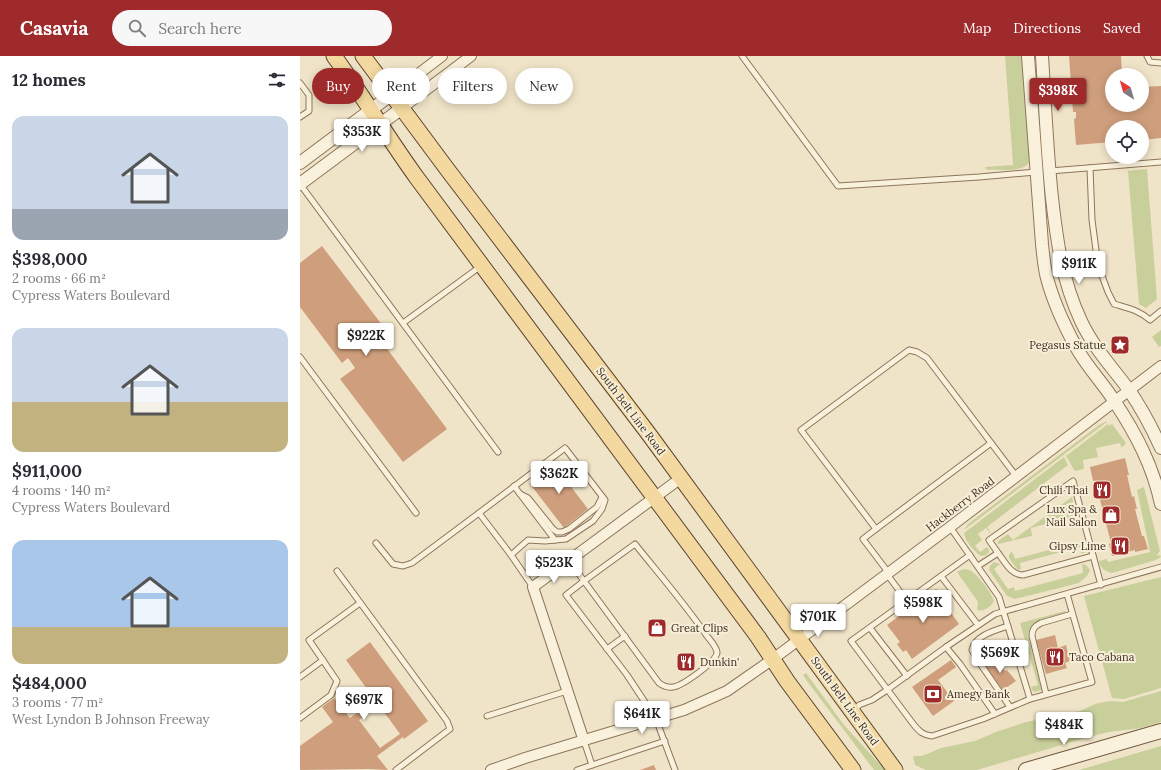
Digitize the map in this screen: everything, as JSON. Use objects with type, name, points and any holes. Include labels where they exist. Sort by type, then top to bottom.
[{"type":"main road","points":[[334,56],[422,184],[754,631],[787,681],[853,770]]},
{"type":"main road","name":"South Belt Line Road","points":[[363,56],[372,68]]},
{"type":"main road","name":"South Belt Line Road","points":[[399,104],[681,478],[895,770]]},
{"type":"main road","points":[[1026,770],[1161,731]]},
{"type":"main road","points":[[839,752],[842,770]]},
{"type":"street","points":[[426,68],[442,56]]},
{"type":"street","points":[[300,184],[472,56]]},
{"type":"street","points":[[1028,56],[1036,172],[1046,274],[1055,301],[1076,348],[1114,401],[1143,450],[1154,478],[1161,504]]},
{"type":"street","points":[[1042,56],[1056,234],[1063,274],[1071,300],[1082,323],[1101,355],[1129,391],[1152,427],[1161,448]]},
{"type":"street","points":[[300,163],[379,104]]},
{"type":"street","points":[[1036,172],[1050,171]]},
{"type":"street","name":"Hackberry Road","points":[[491,770],[525,758],[684,710],[727,691],[773,659],[950,527],[1161,366]]},
{"type":"street","points":[[584,741],[533,587],[681,478]]},
{"type":"lane","points":[[742,56],[838,186],[1036,172]]},
{"type":"lane","points":[[1147,56],[1150,62],[1161,62]]},
{"type":"lane","points":[[300,83],[309,96],[309,111],[300,117]]},
{"type":"lane","points":[[1050,171],[1161,162]]},
{"type":"lane","points":[[1090,168],[1092,220],[1098,265],[1108,292],[1114,304],[1136,310],[1144,314],[1150,320],[1161,311]]},
{"type":"lane","points":[[300,184],[498,452]]},
{"type":"lane","points":[[403,323],[483,265]]},
{"type":"lane","points":[[876,529],[801,430],[909,350],[917,352],[927,358],[1016,476]]},
{"type":"lane","points":[[300,357],[416,513]]},
{"type":"lane","points":[[907,601],[863,538],[991,443]]},
{"type":"lane","points":[[376,543],[393,564],[403,566],[412,563],[565,448],[605,500],[602,509],[593,521],[566,539],[528,540],[511,555]]},
{"type":"lane","points":[[1093,556],[1023,575],[1017,575],[989,540],[1073,482],[1093,556],[1100,585]]},
{"type":"lane","points":[[514,486],[555,540]]},
{"type":"lane","points":[[520,494],[528,498],[552,529],[557,532],[562,532],[569,529],[596,507],[602,497]]},
{"type":"lane","points":[[479,513],[533,587]]},
{"type":"lane","points":[[950,527],[999,597],[1030,699]]},
{"type":"lane","points":[[569,560],[584,581],[625,636],[659,683],[666,687],[672,688],[680,685],[711,662],[717,653],[716,650],[698,623],[635,544],[584,581],[566,595],[637,689],[656,719],[675,770]]},
{"type":"lane","points":[[978,566],[998,553]]},
{"type":"lane","points":[[970,555],[851,641],[917,729],[925,735],[932,736],[983,719],[1010,706],[1030,699],[1092,682],[1067,594]]},
{"type":"lane","points":[[853,713],[859,705],[872,700],[887,690],[991,616],[1004,611],[1161,567]]},
{"type":"lane","points":[[338,571],[448,721],[450,729],[396,770]]},
{"type":"lane","points":[[942,576],[978,625]]},
{"type":"lane","points":[[300,718],[331,695],[337,681],[309,640],[360,603]]},
{"type":"lane","points":[[1046,694],[1032,632],[1034,628],[1041,623],[1072,614]]},
{"type":"lane","points":[[1008,626],[984,636],[976,642],[972,650],[976,659],[1010,706]]},
{"type":"lane","points":[[870,628],[907,676]]},
{"type":"lane","points":[[607,649],[625,636]]},
{"type":"lane","points":[[946,647],[960,664],[995,714]]},
{"type":"lane","points":[[300,677],[323,660]]},
{"type":"lane","points":[[487,716],[567,691]]},
{"type":"lane","points":[[584,741],[590,767]]},
{"type":"lane","points":[[577,770],[590,767],[665,741]]},
{"type":"green space","points":[[1005,56],[1024,56],[1031,159],[1028,164],[1018,169],[987,170],[985,167],[1013,165]]},
{"type":"green space","points":[[1147,169],[1157,299],[1146,308],[1139,304],[1128,171]]},
{"type":"green space","points":[[1161,330],[1161,346],[1159,347],[1152,337]]},
{"type":"green space","points":[[1107,421],[964,530],[968,524],[1099,425]]},
{"type":"green space","points":[[1108,424],[1109,426],[1112,424],[1126,443],[1124,446],[1121,447],[1120,443],[1096,448],[1098,457],[1083,460],[1084,469],[1075,471],[1066,456]]},
{"type":"green space","points":[[1064,457],[1068,465],[987,527],[991,533],[986,528],[978,534],[982,540],[975,546],[980,552],[987,547],[989,550],[986,555],[981,556],[968,542],[964,533]]},
{"type":"green space","points":[[1144,487],[1160,551],[1157,555],[1160,555],[1161,557],[1156,560],[1112,573],[1107,571],[1103,569],[1099,561],[1107,559],[1108,562],[1150,552],[1137,490]]},
{"type":"green space","points":[[1072,497],[1073,502],[1066,504],[1069,516],[1076,514],[1078,520],[1075,524],[1071,525],[1068,518],[1031,528],[1032,536],[998,544],[998,541],[1008,534],[1013,540]]},
{"type":"green space","points":[[1083,541],[1084,553],[1081,553],[1080,547],[1020,563],[1020,570],[1017,569],[1009,558],[1011,552],[1013,553],[1015,559]]},
{"type":"green space","points":[[994,562],[1000,564],[994,569],[1008,589],[1014,587],[1015,591],[1083,573],[1082,564],[1086,565],[1090,570],[1087,576],[1079,583],[1015,599],[1007,596],[989,570],[990,566]]},
{"type":"green space","points":[[965,569],[969,570],[978,577],[992,597],[994,601],[987,608],[977,610],[978,602],[957,572]]},
{"type":"green space","points":[[1161,577],[1161,688],[1124,699],[1112,698],[1084,596]]},
{"type":"green space","points":[[1065,611],[1066,613],[1037,622],[1029,630],[1028,636],[1042,690],[1035,692],[1031,687],[1038,685],[1020,623]]},
{"type":"green space","points":[[806,673],[844,725],[885,770],[874,770],[807,681],[803,675]]},
{"type":"green space","points":[[1161,691],[1161,722],[1141,728],[1109,732],[1085,738],[977,770],[926,770],[915,765],[913,756],[922,756],[941,748],[975,741],[1026,722],[1080,711],[1095,704],[1104,702],[1123,702]]},
{"type":"green space","points":[[1161,746],[1161,770],[1079,770]]},
{"type":"building","points":[[1069,56],[1121,56],[1122,68],[1105,68],[1105,112],[1149,112],[1149,87],[1161,86],[1161,138],[1149,139],[1149,120],[1105,120],[1105,143],[1076,145],[1074,119],[1076,118],[1076,112],[1073,112]]},
{"type":"building","points":[[322,246],[386,330],[372,340],[379,350],[385,346],[447,429],[403,462],[340,379],[355,368],[348,358],[342,363],[300,307],[300,263]]},
{"type":"building","points":[[1125,458],[1132,497],[1134,496],[1137,509],[1135,509],[1142,536],[1144,536],[1148,549],[1135,552],[1135,550],[1112,556],[1109,544],[1111,543],[1095,480],[1093,481],[1090,467]]},
{"type":"building","points":[[556,460],[562,468],[559,471],[588,509],[564,528],[530,484],[550,469],[548,466]]},
{"type":"building","points":[[936,589],[941,592],[939,596],[959,624],[912,659],[906,650],[903,652],[897,644],[900,642],[887,625]]},
{"type":"building","name":"Taco Cabana","points":[[1055,635],[1058,648],[1066,645],[1070,661],[1065,663],[1067,668],[1046,674],[1036,640]]},
{"type":"building","points":[[370,642],[428,721],[404,739],[403,737],[377,756],[388,770],[300,770],[300,746],[333,722],[322,707],[334,698],[350,718],[375,700],[346,660]],"holes":[[[379,705],[400,734],[380,748],[359,720]]]},
{"type":"building","points":[[995,658],[1005,671],[1007,670],[1016,681],[1003,690],[985,666]]},
{"type":"building","name":"Amegy Bank","points":[[951,660],[956,667],[938,680],[954,701],[933,716],[912,687]]},
{"type":"building","points":[[654,765],[656,770],[640,770]]},
{"type":"place","name":"Pegasus Statue","points":[[1120,345]]},
{"type":"place","name":"Chili Thai","points":[[1102,490]]},
{"type":"place","name":"Lux Spa & Nail Salon","points":[[1111,515]]},
{"type":"place","name":"Gipsy Lime","points":[[1120,546]]},
{"type":"place","name":"Great Clips","points":[[657,628]]},
{"type":"place","name":"Taco Cabana","points":[[1055,657]]},
{"type":"place","name":"Dunkin'","points":[[686,662]]},
{"type":"place","name":"Amegy Bank","points":[[933,694]]}]
